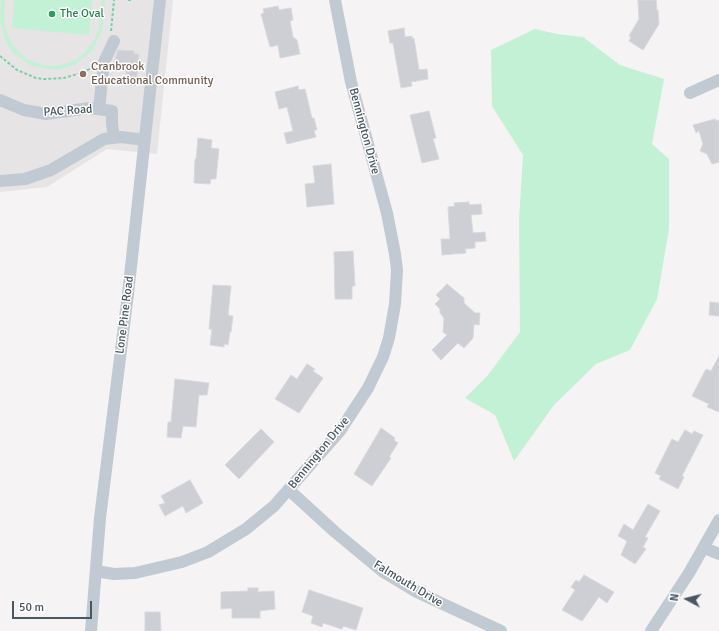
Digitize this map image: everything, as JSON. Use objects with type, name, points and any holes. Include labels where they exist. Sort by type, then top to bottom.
[{"type":"street","name":"Lone Pine Road","points":[[91,631],[96,571],[160,0]]},
{"type":"street","name":"Bennington Drive","points":[[96,571],[114,574],[135,573],[196,558],[246,529],[274,506],[289,490],[340,431],[368,388],[389,338],[396,298],[397,270],[391,229],[352,88],[336,0]]},
{"type":"street","points":[[99,109],[104,62],[112,39]]},
{"type":"street","points":[[690,93],[719,80]]},
{"type":"street","name":"PAC Road","points":[[0,100],[24,110],[46,114],[90,108],[112,111],[114,138]]},
{"type":"street","points":[[0,181],[14,180],[37,175],[67,161],[96,143],[114,138],[145,140]]},
{"type":"street","name":"Falmouth Drive","points":[[289,490],[335,532],[382,571],[418,592],[501,631]]},
{"type":"street","points":[[651,631],[672,601],[719,520]]},
{"type":"street","points":[[704,548],[719,554]]},
{"type":"path","points":[[112,39],[114,0]]},
{"type":"path","points":[[0,56],[17,70],[36,78],[44,79],[75,76],[97,64]]},
{"type":"shaded area","name":"Cranbrook Educational Community","points":[[0,0],[173,0],[157,154],[107,149],[47,187],[0,192]]},
{"type":"green space","points":[[1,0],[5,0],[4,25],[11,43],[25,58],[43,65],[57,66],[74,61],[84,54],[95,39],[99,28],[102,0],[105,0],[102,31],[92,51],[74,65],[57,70],[32,66],[13,53],[6,42],[0,20]]},
{"type":"green space","name":"The Oval","points":[[14,0],[92,0],[89,35],[12,28]]},
{"type":"green space","points":[[535,29],[557,34],[583,37],[620,65],[664,79],[652,144],[669,159],[669,229],[657,299],[630,350],[596,364],[554,405],[514,461],[495,415],[465,398],[488,375],[520,332],[519,220],[523,155],[492,106],[491,50]]},
{"type":"building","points":[[638,0],[656,0],[657,11],[658,10],[659,24],[643,50],[629,41],[631,37],[629,36],[639,19]]},
{"type":"building","points":[[278,6],[279,10],[291,8],[293,20],[290,21],[293,37],[297,40],[300,54],[280,58],[278,45],[270,47],[261,14],[264,13],[263,9]]},
{"type":"building","points":[[404,28],[405,37],[412,36],[412,39],[414,38],[419,70],[427,69],[428,79],[411,82],[412,86],[401,88],[393,43],[390,43],[388,31]]},
{"type":"building","points":[[118,50],[134,51],[134,54],[139,54],[136,86],[125,85],[127,64],[114,63]]},
{"type":"building","points":[[298,86],[299,90],[305,89],[312,118],[314,118],[317,130],[314,130],[316,137],[287,144],[284,133],[293,131],[287,107],[279,109],[275,92]]},
{"type":"building","points":[[429,111],[436,138],[433,139],[439,159],[422,163],[410,115]]},
{"type":"building","points":[[715,119],[716,121],[719,120],[719,162],[712,164],[707,154],[700,151],[703,144],[699,131],[696,133],[693,125]]},
{"type":"building","points":[[198,138],[212,140],[211,148],[219,149],[216,179],[211,179],[210,184],[194,183]]},
{"type":"building","points":[[331,164],[334,204],[307,207],[305,184],[315,183],[313,166]]},
{"type":"building","points":[[469,202],[469,205],[481,204],[482,214],[471,215],[473,233],[485,232],[486,241],[475,242],[475,248],[465,249],[466,253],[442,255],[441,239],[450,239],[448,207],[455,206],[454,203]]},
{"type":"building","points":[[353,251],[355,286],[352,286],[352,299],[335,299],[334,252]]},
{"type":"building","points":[[447,284],[464,298],[464,303],[475,313],[480,313],[479,325],[474,324],[473,338],[464,348],[458,343],[441,360],[432,350],[447,335],[443,332],[444,318],[440,313],[440,309],[435,304],[440,299],[436,295]]},
{"type":"building","points":[[213,285],[231,286],[228,315],[233,316],[228,345],[224,344],[224,347],[210,345],[212,329],[209,329]]},
{"type":"building","points":[[710,302],[719,303],[719,316],[709,315]]},
{"type":"building","points":[[719,356],[719,412],[707,407],[709,404],[692,396],[706,369],[711,371]]},
{"type":"building","points":[[307,364],[315,369],[313,371],[323,378],[299,413],[275,399],[291,375],[297,379]]},
{"type":"building","points":[[175,379],[209,383],[207,395],[199,395],[196,427],[183,426],[181,438],[167,437],[168,422],[171,422]]},
{"type":"building","points":[[381,428],[395,438],[394,440],[398,443],[389,457],[391,458],[372,486],[354,474]]},
{"type":"building","points":[[261,429],[274,442],[239,479],[225,465]]},
{"type":"building","points":[[685,430],[692,434],[694,431],[703,435],[682,476],[684,477],[678,489],[659,479],[661,476],[655,473],[672,439],[678,442]]},
{"type":"building","points":[[190,480],[203,503],[186,513],[183,506],[165,516],[159,505],[165,503],[161,496]]},
{"type":"building","points":[[648,504],[660,511],[645,537],[648,538],[643,547],[646,549],[635,564],[621,555],[627,541],[618,536],[624,524],[633,530]]},
{"type":"building","points":[[584,575],[614,592],[607,603],[599,597],[582,621],[562,610],[575,590],[571,587],[576,580],[579,582]]},
{"type":"building","points":[[248,588],[258,588],[258,592],[274,591],[275,609],[260,611],[260,618],[232,618],[232,608],[221,609],[221,592],[248,591]]},
{"type":"building","points":[[309,590],[363,608],[356,630],[343,626],[342,629],[323,623],[322,627],[311,623],[313,616],[302,612]]},
{"type":"building","points":[[145,612],[160,612],[161,631],[145,631]]},
{"type":"place","name":"The Oval","points":[[52,14]]},
{"type":"place","name":"Cranbrook Educational Community","points":[[83,74]]}]
